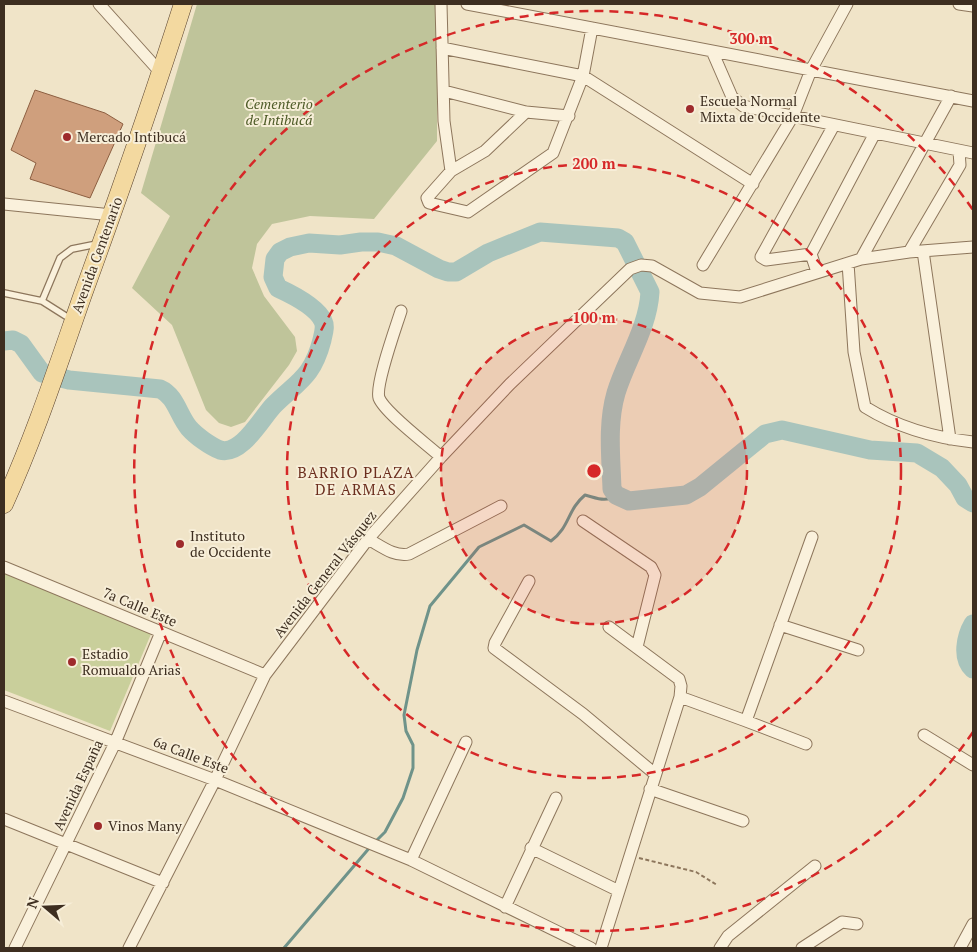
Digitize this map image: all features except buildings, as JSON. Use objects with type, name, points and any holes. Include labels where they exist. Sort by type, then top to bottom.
[{"type":"main road","name":"Avenida Centenario","points":[[4,504],[26,454],[74,322],[161,73],[183,4]]},
{"type":"street","points":[[99,4],[161,73]]},
{"type":"street","points":[[441,4],[444,121],[451,171]]},
{"type":"street","points":[[467,4],[973,100]]},
{"type":"street","points":[[703,265],[793,116],[812,70],[847,4]]},
{"type":"street","points":[[959,4],[973,6]]},
{"type":"street","points":[[526,112],[485,151],[451,171],[427,198],[427,201],[468,212],[553,153],[583,76],[592,28]]},
{"type":"street","points":[[442,48],[583,76],[753,184]]},
{"type":"street","points":[[712,51],[732,96],[743,106],[973,153]]},
{"type":"street","points":[[444,91],[526,112],[569,116]]},
{"type":"street","points":[[861,259],[950,96]]},
{"type":"street","points":[[811,254],[766,260],[761,256],[834,125]]},
{"type":"street","points":[[817,272],[811,254],[875,133]]},
{"type":"street","points":[[909,252],[960,165],[958,151]]},
{"type":"street","points":[[4,204],[112,215]]},
{"type":"street","name":"Avenida General Vásquez","points":[[128,948],[215,780],[265,675],[368,539],[441,457],[510,384],[636,267],[652,266],[700,294],[740,297],[861,259],[909,252],[973,247]]},
{"type":"street","points":[[923,251],[950,440]]},
{"type":"street","points":[[848,263],[854,352],[865,407],[882,418],[950,440],[973,442]]},
{"type":"street","points":[[401,311],[380,382],[379,398],[392,414],[441,457]]},
{"type":"street","points":[[368,539],[402,556],[501,506]]},
{"type":"street","points":[[583,521],[652,568],[655,575],[637,647]]},
{"type":"street","points":[[746,721],[812,537]]},
{"type":"street","name":"7a Calle Este","points":[[4,567],[265,675]]},
{"type":"street","points":[[528,581],[494,648],[583,714],[655,774]]},
{"type":"street","points":[[780,625],[858,650]]},
{"type":"street","points":[[601,948],[682,686],[679,679],[609,627]]},
{"type":"street","name":"Avenida España","points":[[15,948],[115,743],[161,632]]},
{"type":"street","points":[[680,697],[806,744]]},
{"type":"street","name":"6a Calle Este","points":[[4,701],[215,780],[411,860],[591,948]]},
{"type":"street","points":[[924,735],[973,765]]},
{"type":"street","points":[[411,860],[466,742]]},
{"type":"street","points":[[650,789],[743,821]]},
{"type":"street","points":[[506,906],[531,848],[556,798]]},
{"type":"street","points":[[4,819],[163,882]]},
{"type":"street","points":[[531,848],[619,891]]},
{"type":"street","points":[[720,948],[728,936],[815,866]]},
{"type":"street","points":[[802,948],[842,922],[857,924]]},
{"type":"street","points":[[960,948],[973,924]]},
{"type":"lane","points":[[42,301],[60,258],[72,249],[102,243]]},
{"type":"lane","points":[[4,293],[42,301],[74,322]]},
{"type":"path","points":[[630,856],[696,872],[717,885]]},
{"type":"green space","name":"Cementerio de Intibucá","points":[[197,4],[437,4],[437,141],[374,219],[310,216],[272,224],[257,244],[252,268],[264,296],[295,337],[297,351],[289,365],[245,422],[231,427],[219,423],[206,410],[172,325],[132,288],[170,216],[141,193]]},
{"type":"green space","name":"Estadio Romualdo Arias","points":[[4,572],[151,634],[110,731],[4,690]]},
{"type":"waterway","points":[[4,341],[13,340],[21,344],[42,373],[69,380],[160,389],[170,396],[185,423],[195,434],[220,450],[228,450],[243,442],[273,406],[309,371],[314,363],[322,340],[324,326],[320,316],[303,302],[278,288],[273,277],[275,259],[280,252],[290,247],[309,243],[340,245],[378,242],[396,246],[439,269],[456,272],[488,253],[540,232],[618,238],[625,242],[650,292],[641,331],[620,381],[613,405],[610,453],[612,489],[616,495],[629,501],[686,495],[700,487],[765,434],[782,430],[870,450],[917,453],[942,468],[958,485],[965,498],[973,503]]},
{"type":"waterway","points":[[375,842],[385,832],[403,798],[413,768],[413,745],[406,731],[404,715],[417,650],[430,606],[479,547],[524,525],[551,541],[562,530],[575,507],[585,495],[605,499],[616,495]]},
{"type":"waterway","points":[[973,624],[968,635],[966,647],[967,659],[973,669]]},
{"type":"waterway","points":[[284,948],[371,846]]},
{"type":"place","name":"Escuela Normal Mixta de Occidente","points":[[690,109]]},
{"type":"place","name":"Mercado Intibucá","points":[[67,137]]},
{"type":"place","name":"Instituto de Occidente","points":[[180,544]]},
{"type":"place","name":"Estadio Romualdo Arias","points":[[72,662]]},
{"type":"place","name":"Vinos Many","points":[[98,826]]},
{"type":"district","name":"BARRIO PLAZA DE ARMAS","points":[[356,482]]}]
